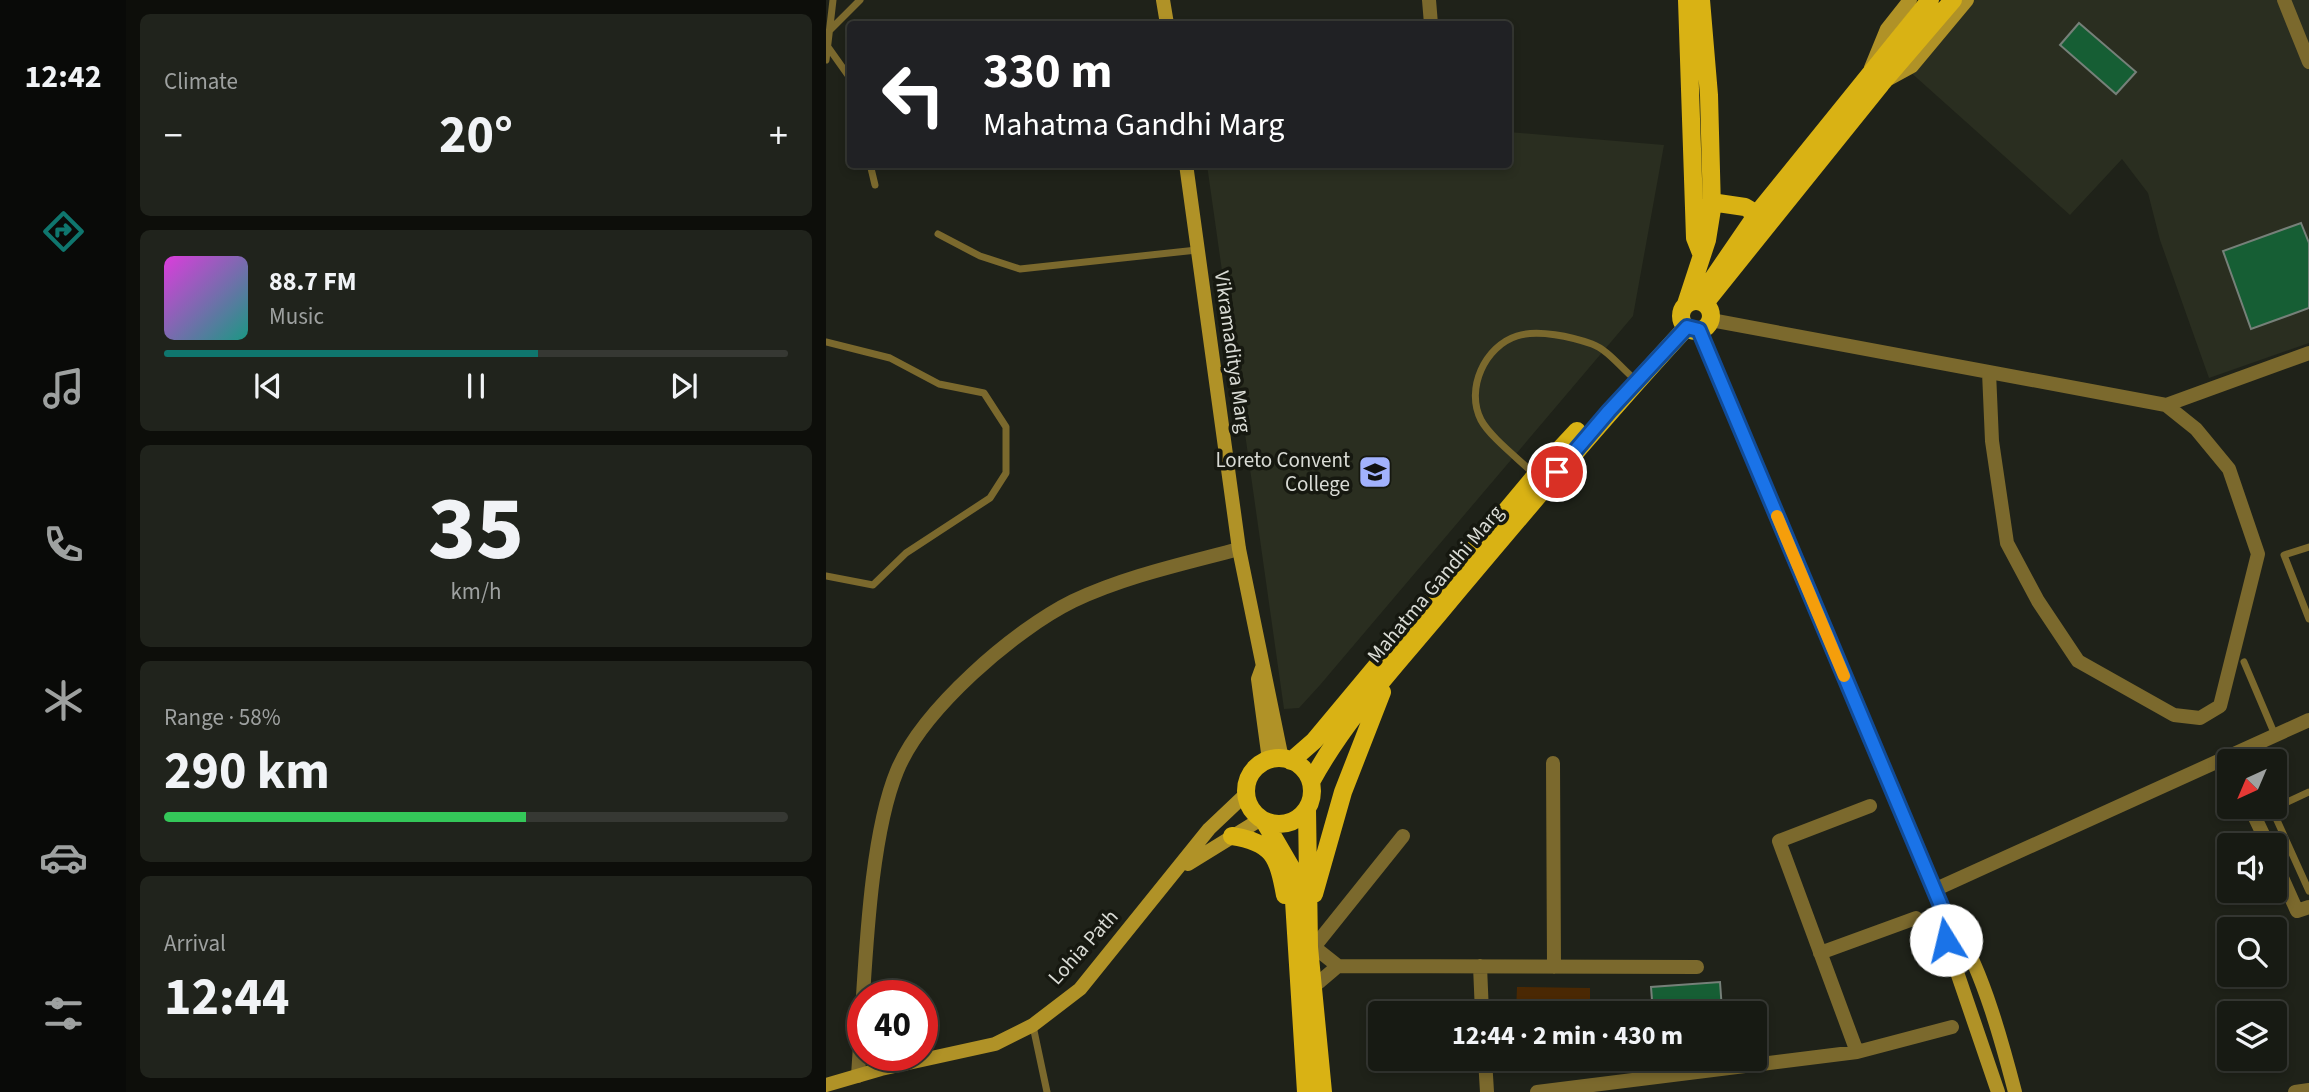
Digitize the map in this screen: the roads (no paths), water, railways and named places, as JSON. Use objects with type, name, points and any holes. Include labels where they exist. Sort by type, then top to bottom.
[{"type":"main road","points":[[1163,0],[1166,21]]},
{"type":"main road","points":[[1687,0],[1695,237],[1701,253]]},
{"type":"main road","points":[[1701,0],[1709,95],[1711,202],[1707,240],[1701,253],[1696,315],[1934,891],[1947,920],[1958,933],[1986,997],[2015,1092]]},
{"type":"main road","points":[[1875,78],[1887,29],[1910,0]]},
{"type":"main road","points":[[1897,53],[1930,0]]},
{"type":"main road","points":[[1875,78],[1897,53],[1953,0]]},
{"type":"main road","points":[[1875,78],[1912,66],[1967,0]]},
{"type":"main road","name":"Mahatma Gandhi Marg","points":[[1281,760],[1314,741],[1536,475],[1630,375],[1696,315],[1757,214],[1875,78]]},
{"type":"main road","name":"Mahatma Gandhi Marg","points":[[1311,782],[1327,752],[1385,679],[1609,411],[1696,315],[1875,78]]},
{"type":"main road","name":"Vikramaditya Marg","points":[[1187,168],[1240,549],[1262,668],[1258,679],[1281,760]]},
{"type":"main road","points":[[1711,202],[1745,207],[1757,214]]},
{"type":"main road","points":[[1309,904],[1319,885],[1343,792],[1385,679]]},
{"type":"main road","points":[[1306,1092],[1306,981],[1312,947],[1307,809],[1311,798],[1311,782],[1306,773],[1281,760],[1251,774],[1247,793],[1252,810],[1263,820],[1293,869],[1306,981],[1323,1092]]},
{"type":"main road","name":"Lohia Path","points":[[826,1084],[995,1044],[1033,1025],[1080,989],[1209,829],[1247,793]]},
{"type":"main road","points":[[1178,870],[1263,820],[1287,824],[1307,809]]},
{"type":"main road","points":[[1233,836],[1254,839],[1267,847],[1277,861],[1306,981]]},
{"type":"main road","points":[[1947,920],[1946,940],[1991,1067],[1997,1092]]},
{"type":"main road","points":[[1991,1067],[2007,1062]]},
{"type":"street","points":[[1429,0],[1431,21]]},
{"type":"street","points":[[2284,0],[2309,62]]},
{"type":"street","points":[[1696,315],[2166,405],[2196,429],[2229,469],[2258,554],[2220,706],[2200,718],[2174,715],[2078,660],[2038,601],[2007,543],[1992,442],[1989,372]]},
{"type":"street","points":[[2166,405],[2309,353]]},
{"type":"street","points":[[865,980],[883,817],[897,771],[920,728],[957,688],[1018,638],[1071,602],[1135,576],[1240,549]]},
{"type":"street","points":[[2256,749],[2275,735],[2309,720]]},
{"type":"street","points":[[1553,763],[1554,967]]},
{"type":"street","points":[[1934,891],[2217,764]]},
{"type":"street","points":[[1857,1052],[1779,841],[1870,806]]},
{"type":"street","points":[[1403,836],[1312,947],[1338,966],[1697,967]]},
{"type":"street","points":[[2287,889],[2297,911],[2309,907]]},
{"type":"street","points":[[1820,953],[1916,918]]},
{"type":"street","points":[[1306,981],[1318,983],[1338,966]]},
{"type":"street","points":[[1480,966],[1481,1001]]},
{"type":"street","points":[[1537,1092],[1857,1052],[1952,1027]]},
{"type":"street","points":[[858,1071],[858,1076]]},
{"type":"street","points":[[1486,1071],[1487,1092]]},
{"type":"street","points":[[2295,1092],[2309,1090]]},
{"type":"lane","points":[[826,60],[833,0]]},
{"type":"lane","points":[[828,31],[860,0]]},
{"type":"lane","points":[[827,46],[847,74]]},
{"type":"lane","points":[[871,168],[875,185]]},
{"type":"lane","points":[[938,234],[980,257],[1020,269],[1198,250]]},
{"type":"lane","points":[[1536,475],[1481,421],[1475,397],[1478,372],[1496,349],[1518,336],[1556,335],[1595,345],[1630,375]]},
{"type":"lane","points":[[826,342],[890,358],[939,384],[985,393],[1006,427],[1006,472],[990,498],[905,553],[873,585],[826,576]]},
{"type":"lane","points":[[2309,547],[2284,555],[2309,620]]},
{"type":"lane","points":[[2244,662],[2275,735]]},
{"type":"lane","points":[[2287,802],[2309,792]]},
{"type":"lane","points":[[2277,819],[2309,891]]},
{"type":"lane","points":[[1033,1025],[1047,1092]]},
{"type":"place","name":"Loreto Convent College","points":[[1375,472]]}]
